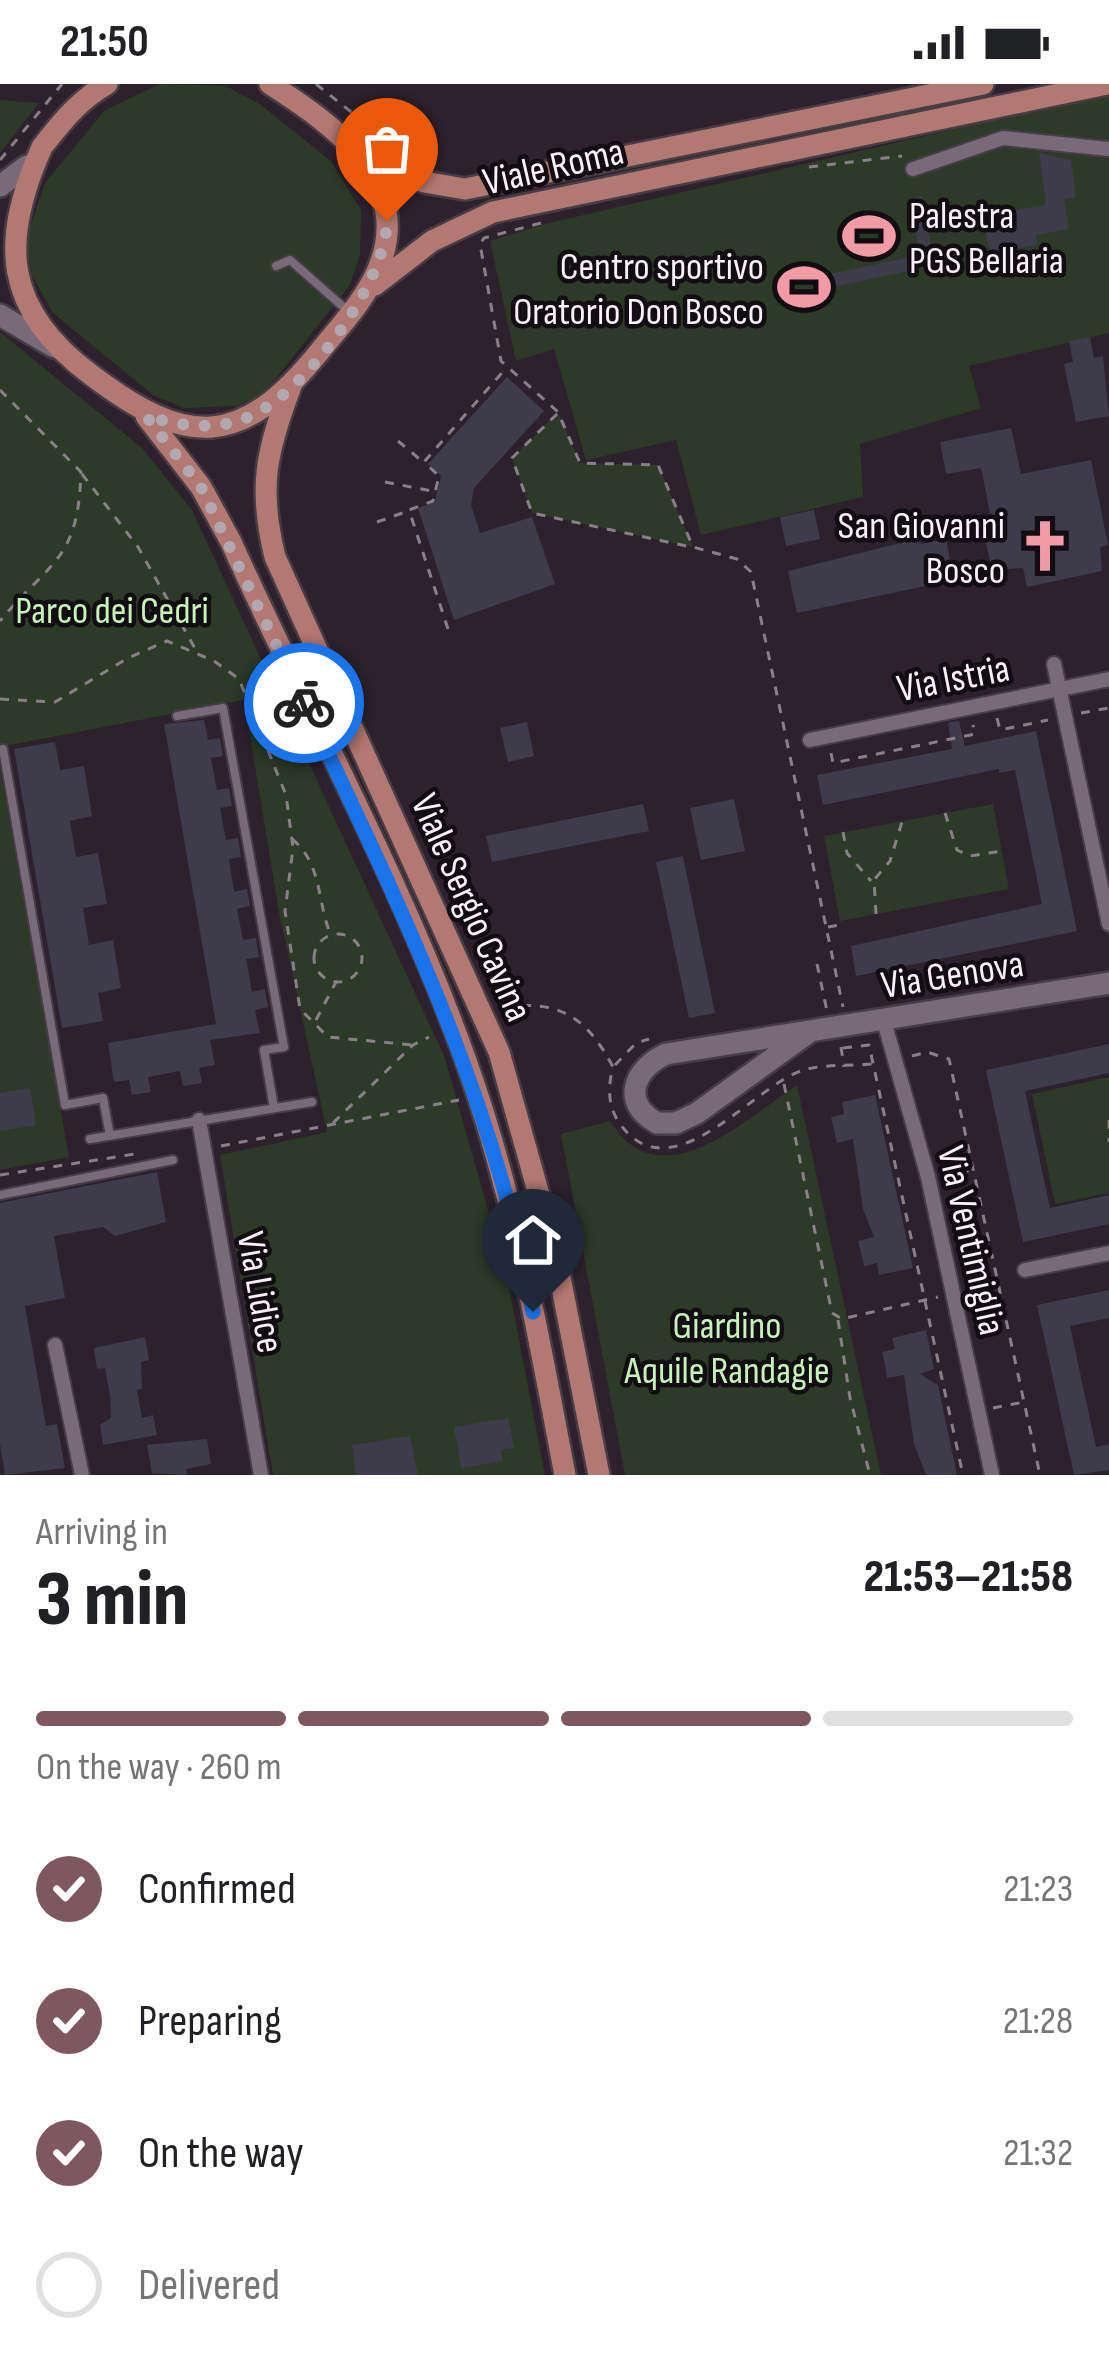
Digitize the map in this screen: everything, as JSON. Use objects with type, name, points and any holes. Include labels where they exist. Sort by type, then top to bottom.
[{"type":"main road","points":[[107,84],[72,110],[26,166],[3,215],[4,270],[26,320],[146,416],[173,424],[223,426],[250,417],[291,386],[370,289],[382,260],[387,221],[364,158],[351,142],[270,84]]},
{"type":"main road","name":"Viale Roma","points":[[364,158],[424,182],[465,189],[770,131],[983,84]]},
{"type":"main road","name":"Viale Roma","points":[[370,289],[432,241],[493,212],[1107,84]]},
{"type":"main road","name":"Viale Sergio Cavina","points":[[291,386],[264,468],[264,512],[275,557],[499,1052],[555,1252],[599,1475]]},
{"type":"main road","name":"Viale Sergio Cavina","points":[[146,416],[201,487],[231,542],[440,992],[478,1094],[512,1213],[565,1475]]},
{"type":"street","points":[[770,131],[772,155]]},
{"type":"street","points":[[910,163],[1004,138],[1109,149]]},
{"type":"street","points":[[0,186],[26,166]]},
{"type":"street","points":[[0,315],[54,347]]},
{"type":"street","points":[[1054,664],[1109,924]]},
{"type":"street","name":"Via Istria","points":[[813,745],[1109,679]]},
{"type":"street","name":"Via Genova","points":[[808,1033],[683,1120],[657,1123],[637,1105],[633,1092],[639,1073],[660,1056],[1109,983]]},
{"type":"street","name":"Via Ventimiglia","points":[[884,1021],[928,1178],[992,1475]]},
{"type":"street","name":"Via Lidice","points":[[199,1120],[261,1475]]},
{"type":"street","points":[[1025,1270],[1109,1253]]},
{"type":"street","points":[[55,1345],[82,1475]]},
{"type":"lane","points":[[276,266],[290,260],[351,313]]},
{"type":"lane","points":[[178,716],[224,708],[284,1047],[264,1051],[274,1108]]},
{"type":"lane","points":[[4,749],[65,1105],[103,1098],[110,1136]]},
{"type":"lane","points":[[90,1139],[312,1102]]},
{"type":"lane","points":[[0,1195],[173,1160]]},
{"type":"path","points":[[0,160],[62,84]]},
{"type":"path","points":[[316,84],[408,156]]},
{"type":"path","points":[[809,167],[875,155],[910,163]]},
{"type":"path","points":[[484,238],[478,253],[501,361],[558,412],[580,463],[658,465],[693,547]]},
{"type":"path","points":[[424,462],[507,367]]},
{"type":"path","points":[[0,390],[81,472],[138,547],[198,653]]},
{"type":"path","points":[[558,412],[512,458],[532,513],[693,547],[737,559],[751,572],[843,1009],[834,1015]]},
{"type":"path","points":[[377,522],[434,501],[439,476],[398,441]]},
{"type":"path","points":[[0,621],[62,558],[80,521],[81,472]]},
{"type":"path","points":[[385,482],[436,492]]},
{"type":"path","points":[[409,510],[448,629]]},
{"type":"path","points":[[0,699],[55,702],[128,658],[167,641],[198,653],[239,679],[286,795],[292,838],[285,910],[300,1009],[328,1037],[413,1045]]},
{"type":"path","points":[[813,745],[830,748],[833,763],[975,734],[972,719],[996,714],[1000,730],[1109,707]]},
{"type":"path","points":[[945,813],[957,850],[970,856],[1002,851]]},
{"type":"path","points":[[873,884],[890,861],[902,822]]},
{"type":"path","points":[[843,832],[847,853],[873,884],[875,914]]},
{"type":"path","points":[[292,838],[306,851],[318,878],[331,935]]},
{"type":"path","points":[[826,928],[845,924]]},
{"type":"path","points":[[315,1022],[336,982],[357,974],[362,960],[353,939],[331,935],[318,945],[314,961],[321,975],[336,982]]},
{"type":"path","points":[[818,964],[827,1011]]},
{"type":"path","points":[[504,1008],[551,1005],[573,1016],[591,1029],[613,1067]]},
{"type":"path","points":[[429,1037],[413,1045],[327,1127],[464,1099]]},
{"type":"path","points":[[844,1066],[841,1048],[869,1045],[963,1475]]},
{"type":"path","points":[[870,1475],[784,1082],[802,1070],[894,1061],[927,1052],[950,1059],[1040,1475]]},
{"type":"path","points":[[1109,1120],[1109,1142]]},
{"type":"path","points":[[838,1318],[998,1282]]},
{"type":"green space","points":[[160,84],[226,86],[261,105],[331,161],[361,210],[360,255],[350,285],[277,377],[260,395],[237,406],[184,408],[153,395],[53,313],[32,275],[26,239],[45,183],[105,110]]},
{"type":"green space","name":"Centro sportivo Oratorio Don Bosco","points":[[1109,97],[1109,333],[969,366],[981,408],[860,444],[863,497],[701,535],[676,440],[586,460],[554,349],[516,361],[490,241],[545,224]]},
{"type":"green space","points":[[0,100],[39,103],[0,153]]},
{"type":"green space","name":"Parco dei Cedri","points":[[0,332],[142,448],[192,510],[445,1058],[507,1277],[545,1475],[273,1475],[220,1155],[327,1132],[279,912],[244,700],[0,747]]},
{"type":"green space","points":[[558,412],[580,463],[658,465],[693,547],[532,513],[512,458]]},
{"type":"green space","points":[[0,769],[69,1157],[0,1170]]},
{"type":"green space","points":[[993,804],[1009,889],[840,921],[824,836]]},
{"type":"green space","points":[[1109,1077],[1109,1193],[1055,1204],[1032,1094]]},
{"type":"green space","name":"Giardino Aquile Randagie","points":[[797,1085],[881,1475],[625,1475],[561,1134],[610,1121],[630,1144],[653,1154],[677,1154],[728,1133]]},
{"type":"building","points":[[1039,153],[1071,160],[1076,197],[1064,199],[1069,229],[1036,235],[1037,245],[990,253],[982,215],[1046,205]]},
{"type":"building","points":[[921,196],[935,263],[923,266],[908,199]]},
{"type":"building","points":[[920,255],[923,268],[832,287],[830,274]]},
{"type":"building","points":[[1090,337],[1094,358],[1103,356],[1109,416],[1076,422],[1064,364],[1073,362],[1069,341]]},
{"type":"building","points":[[507,377],[544,411],[474,488],[471,505],[480,533],[532,517],[555,584],[454,620],[418,508],[435,502],[441,476],[428,464]]},
{"type":"building","points":[[1011,428],[1021,474],[1091,460],[1108,545],[1100,547],[1102,571],[1027,587],[1023,568],[992,570],[983,531],[993,528],[981,468],[946,474],[940,442]]},
{"type":"building","points":[[814,510],[820,539],[786,546],[780,517]]},
{"type":"building","points":[[920,538],[921,544],[946,539],[954,580],[797,613],[788,571]]},
{"type":"building","points":[[204,720],[208,740],[220,738],[223,756],[211,758],[217,790],[229,788],[232,806],[220,808],[226,840],[238,838],[241,857],[229,859],[234,892],[247,889],[250,906],[237,909],[243,940],[256,938],[259,957],[246,959],[252,992],[265,989],[268,1007],[255,1010],[260,1033],[210,1040],[215,1065],[199,1068],[202,1083],[183,1086],[180,1071],[148,1077],[151,1092],[132,1095],[129,1080],[114,1082],[108,1043],[216,1024],[164,724]]},
{"type":"building","points":[[959,721],[965,746],[1036,731],[1077,931],[856,976],[851,946],[1042,904],[1015,770],[999,773],[999,769],[823,805],[817,775],[952,749],[948,723]]},
{"type":"building","points":[[527,722],[534,756],[508,762],[500,728]]},
{"type":"building","points":[[55,742],[60,770],[84,766],[92,816],[70,821],[76,857],[98,853],[107,904],[83,908],[89,945],[113,940],[121,988],[98,993],[103,1021],[62,1028],[14,749]]},
{"type":"building","points":[[734,799],[745,851],[701,860],[690,808]]},
{"type":"building","points":[[643,804],[649,831],[492,862],[486,836]]},
{"type":"building","points":[[683,856],[715,1013],[689,1018],[656,862]]},
{"type":"building","points":[[1109,1044],[1109,1073],[1025,1091],[1050,1208],[1109,1195],[1109,1224],[1023,1242],[986,1070]]},
{"type":"building","points":[[30,1088],[36,1125],[0,1131],[0,1093]]},
{"type":"building","points":[[875,1095],[913,1268],[879,1275],[877,1263],[864,1266],[858,1241],[874,1237],[863,1209],[853,1139],[837,1143],[831,1117],[844,1114],[842,1102]]},
{"type":"building","points":[[157,1172],[166,1222],[115,1236],[103,1227],[54,1236],[65,1298],[25,1306],[46,1426],[57,1424],[65,1468],[5,1475],[0,1444],[0,1203]]},
{"type":"building","points":[[1109,1290],[1109,1318],[1070,1326],[1096,1447],[1109,1444],[1109,1470],[1074,1475],[1037,1305]]},
{"type":"building","points":[[926,1330],[934,1369],[920,1374],[938,1385],[957,1475],[926,1475],[914,1444],[904,1375],[887,1378],[882,1352],[895,1349],[892,1338]]},
{"type":"building","points":[[145,1337],[149,1360],[141,1362],[142,1389],[137,1390],[142,1418],[153,1415],[157,1435],[103,1445],[100,1425],[111,1418],[110,1396],[105,1368],[97,1369],[94,1348]]},
{"type":"building","points":[[508,1418],[514,1448],[501,1450],[503,1461],[461,1468],[454,1427]]},
{"type":"building","points":[[410,1436],[418,1475],[356,1475],[352,1445]]},
{"type":"building","points":[[207,1439],[211,1464],[186,1469],[187,1475],[152,1473],[147,1445]]},
{"type":"way so far","points":[[304,703],[201,487],[146,416],[173,424],[223,426],[267,407],[291,386],[370,289],[387,241],[387,221]]},
{"type":"place","name":"Palestra PGS Bellaria","points":[[869,236]]},
{"type":"place","name":"Centro sportivo Oratorio Don Bosco","points":[[804,287]]},
{"type":"place","name":"San Giovanni Bosco","points":[[1045,546]]},
{"type":"route","points":[[304,703],[440,992],[464,1055],[512,1213],[533,1312]]}]
